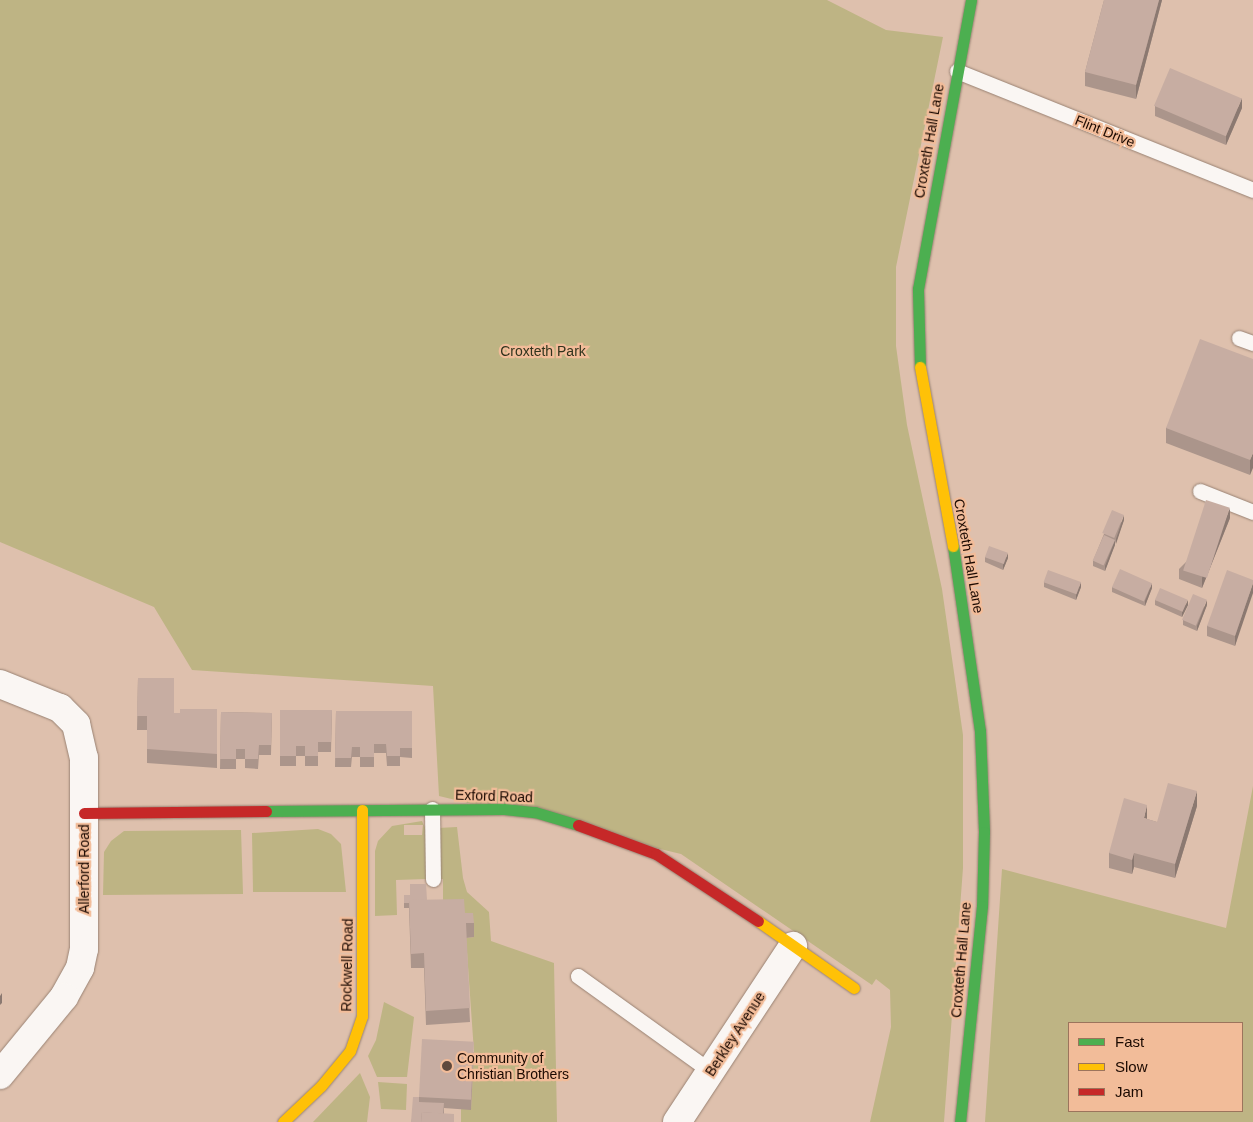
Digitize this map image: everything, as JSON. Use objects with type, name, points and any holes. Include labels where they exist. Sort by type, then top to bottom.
[{"type":"street","name":"Croxteth Hall Lane","points":[[960,1122],[982,906],[984,832],[980,731],[960,582],[919,363],[917,328],[918,289],[971,0]]},
{"type":"street","name":"Allerford Road","points":[[0,684],[60,708],[76,724],[84,758],[84,949],[80,968],[64,997],[0,1075]]},
{"type":"street","name":"Exford Road","points":[[84,812],[432,809],[536,812],[591,829],[656,854],[685,870],[854,988]]},
{"type":"street","name":"Rockwell Road","points":[[283,1122],[320,1086],[350,1051],[362,1016],[362,810]]},
{"type":"street","name":"Berkley Avenue","points":[[677,1122],[793,946]]},
{"type":"lane","name":"Flint Drive","points":[[957,71],[1253,190]]},
{"type":"lane","points":[[1200,491],[1253,512]]},
{"type":"lane","points":[[432,809],[433,879]]},
{"type":"lane","points":[[578,976],[710,1071]]},
{"type":"green space","name":"Croxteth Park","points":[[0,0],[827,0],[886,30],[943,37],[896,267],[896,346],[907,425],[942,589],[963,735],[963,868],[944,1122],[870,1122],[891,1027],[890,990],[876,979],[872,985],[681,854],[439,796],[433,686],[192,670],[154,607],[0,542]]},
{"type":"green space","points":[[1253,786],[1253,1122],[985,1122],[1002,869],[1226,928]]},
{"type":"green space","points":[[422,821],[426,830],[426,879],[396,880],[397,915],[375,916],[375,851],[378,841],[392,826]],"holes":[[[404,825],[423,825],[422,835],[404,835]]]},
{"type":"green space","points":[[457,827],[463,878],[467,892],[489,912],[491,941],[554,963],[557,1122],[461,1122],[461,1109],[471,1109],[474,1052],[466,938],[474,937],[443,914],[443,879],[439,879],[438,828]]},
{"type":"green space","points":[[318,829],[331,834],[341,844],[346,892],[253,892],[252,833]]},
{"type":"green space","points":[[241,830],[243,894],[103,895],[104,852],[111,841],[124,831]]},
{"type":"green space","points":[[384,1002],[414,1017],[407,1077],[377,1077],[368,1056],[376,1040]]},
{"type":"green space","points":[[360,1073],[370,1097],[367,1122],[313,1122]]},
{"type":"green space","points":[[378,1082],[407,1084],[406,1110],[381,1109]]},
{"type":"building","points":[[1104,0],[1159,0],[1136,85],[1085,72]]},
{"type":"building","points":[[1170,68],[1242,98],[1226,136],[1154,106]]},
{"type":"building","points":[[1200,339],[1253,359],[1253,453],[1250,460],[1166,428]]},
{"type":"building","points":[[1206,500],[1230,508],[1207,578],[1183,570]]},
{"type":"building","points":[[1112,510],[1124,515],[1114,538],[1102,533]]},
{"type":"building","points":[[1104,535],[1115,540],[1104,565],[1093,561]]},
{"type":"building","points":[[989,546],[1008,553],[1004,564],[985,557]]},
{"type":"building","points":[[1120,569],[1152,583],[1144,602],[1112,587]]},
{"type":"building","points":[[1048,570],[1081,582],[1076,594],[1044,582]]},
{"type":"building","points":[[1227,570],[1253,580],[1235,636],[1207,626]]},
{"type":"building","points":[[1160,588],[1188,600],[1183,612],[1155,600]]},
{"type":"building","points":[[1193,594],[1207,600],[1196,626],[1182,620]]},
{"type":"building","points":[[138,678],[174,678],[174,713],[180,713],[180,709],[217,709],[217,754],[147,749],[147,716],[137,716]]},
{"type":"building","points":[[280,710],[332,710],[331,742],[318,742],[318,756],[305,756],[305,746],[296,746],[296,756],[280,756]]},
{"type":"building","points":[[336,711],[412,711],[412,748],[400,748],[400,756],[387,756],[386,744],[374,744],[374,757],[360,757],[360,747],[352,747],[351,758],[335,758]]},
{"type":"building","points":[[221,712],[272,713],[271,745],[259,745],[258,759],[245,759],[245,749],[236,749],[236,759],[220,759]]},
{"type":"building","points":[[1168,783],[1197,791],[1175,864],[1134,853],[1132,860],[1109,853],[1124,798],[1147,805],[1144,818],[1157,822]]},
{"type":"building","points":[[410,884],[426,884],[427,900],[409,900],[409,903],[404,903],[404,895],[410,895]]},
{"type":"building","points":[[464,899],[465,913],[473,913],[474,923],[466,923],[470,1008],[426,1011],[424,953],[411,954],[409,900]]},
{"type":"building","name":"Community of Christian Brothers","points":[[422,1039],[474,1042],[471,1100],[419,1097]]},
{"type":"building","points":[[413,1097],[419,1097],[419,1102],[444,1103],[443,1114],[422,1112],[421,1122],[411,1122]]},
{"type":"building","points":[[422,1112],[454,1114],[454,1122],[421,1122]]},
{"type":"traffic: fast","points":[[920,367],[918,289],[971,0]]},
{"type":"traffic: fast","points":[[953,546],[980,731],[984,832],[982,906],[960,1122]]},
{"type":"traffic: fast","points":[[266,811],[504,809],[535,812],[578,825]]},
{"type":"traffic: slow","points":[[920,367],[953,546]]},
{"type":"traffic: slow","points":[[283,1122],[321,1086],[350,1051],[362,1016],[362,810]]},
{"type":"traffic: slow","points":[[758,921],[854,988]]},
{"type":"traffic: jam","points":[[84,813],[266,811]]},
{"type":"traffic: jam","points":[[578,825],[656,854],[758,921]]},
{"type":"place","name":"Community of Christian Brothers","points":[[447,1066]]}]
